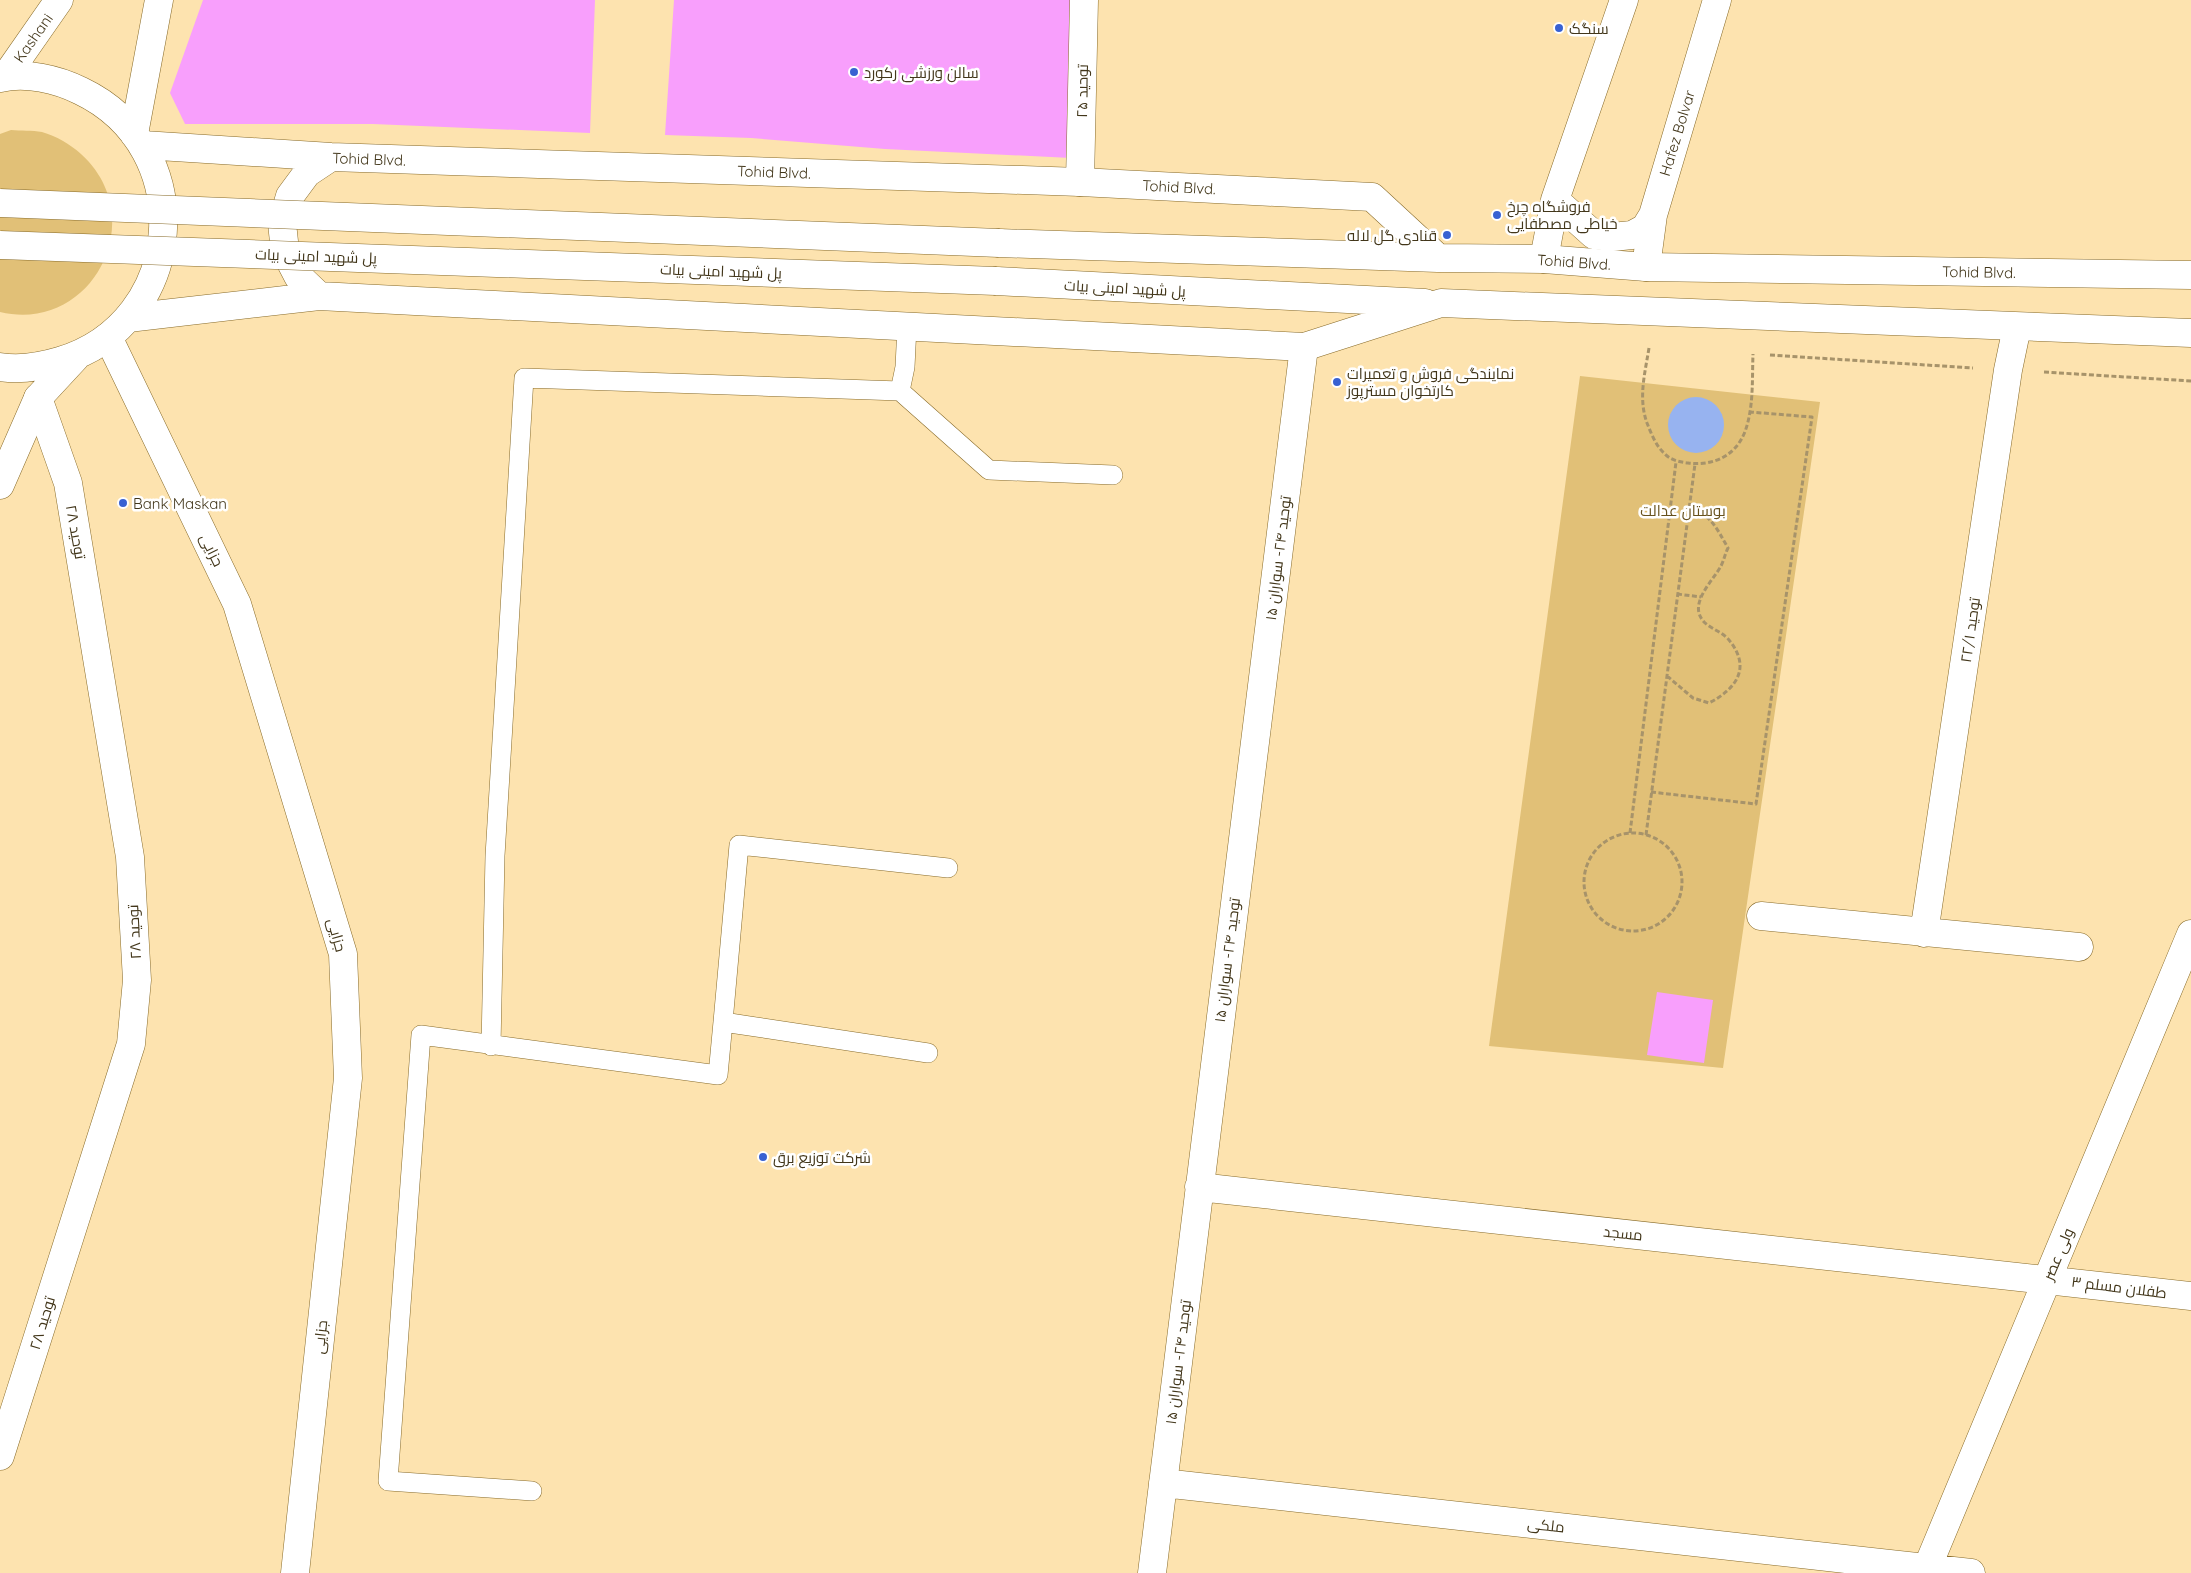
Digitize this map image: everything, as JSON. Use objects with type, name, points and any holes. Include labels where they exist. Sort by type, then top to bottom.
[{"type":"main road","name":"Kashani","points":[[3,77],[59,0]]},
{"type":"main road","points":[[138,140],[159,0]]},
{"type":"main road","name":"توحید ۲۵","points":[[1080,182],[1084,0]]},
{"type":"main road","points":[[1544,259],[1555,200],[1624,0]]},
{"type":"main road","name":"Hafez Bolvar","points":[[1646,267],[1653,215],[1717,0]]},
{"type":"main road","points":[[0,367],[12,369],[45,366],[76,356],[108,337],[128,318],[149,287],[161,252],[164,215],[158,179],[138,140],[123,120],[98,99],[70,85],[38,77],[3,77]]},
{"type":"main road","name":"Tohid Blvd.","points":[[138,140],[331,158],[1080,182],[1372,196],[1438,258],[1544,259],[1646,267],[2191,275]]},
{"type":"main road","points":[[319,296],[298,276],[285,251],[282,223],[290,196],[307,173],[331,158]]},
{"type":"main road","points":[[1555,200],[1594,235],[1612,238],[1632,235],[1644,228],[1653,215]]},
{"type":"main road","points":[[0,203],[999,243],[1438,258]]},
{"type":"main road","name":"پل شهید امینی بیات","points":[[0,245],[996,281],[1441,304]]},
{"type":"main road","points":[[128,318],[319,296],[1304,347],[1441,304],[2191,333]]},
{"type":"main road","name":"توحید ۲۲/۱","points":[[1924,933],[2008,370],[2017,327]]},
{"type":"main road","name":"جزایی","points":[[108,337],[238,604],[343,954],[348,1078],[295,1573]]},
{"type":"main road","name":"توحید ۲۴- سواران ۱۵","points":[[1152,1573],[1304,347]]},
{"type":"main road","points":[[0,485],[38,398],[76,356]]},
{"type":"main road","name":"توحید ۲۸","points":[[0,1456],[131,1044],[137,980],[130,857],[69,493],[38,398]]},
{"type":"main road","points":[[1761,916],[2079,947]]},
{"type":"main road","name":"ولی عصر","points":[[1927,1570],[2190,938]]},
{"type":"main road","name":"مسجد","points":[[1199,1187],[2048,1279]]},
{"type":"main road","name":"طفلان مسلم ۳","points":[[2048,1279],[2191,1296]]},
{"type":"main road","name":"ملکی","points":[[1163,1483],[1927,1570],[1971,1573]]},
{"type":"lane","points":[[900,392],[905,367],[907,326]]},
{"type":"lane","points":[[491,1046],[495,856],[524,378],[900,392],[989,470],[1113,476]]},
{"type":"lane","points":[[532,1490],[388,1481],[421,1035],[491,1046],[718,1075],[740,845],[948,868]]},
{"type":"lane","points":[[723,1022],[928,1053]]},
{"type":"path","points":[[1640,347],[1659,348]]},
{"type":"path","points":[[1649,348],[1641,395],[1645,415],[1655,440],[1664,454],[1676,462],[1695,464],[1712,463],[1736,448],[1744,434],[1750,412],[1753,354]]},
{"type":"path","points":[[1744,353],[2191,381]]},
{"type":"path","points":[[1651,792],[1756,804],[1812,417],[1750,412]]},
{"type":"path","points":[[1630,833],[1676,462]]},
{"type":"path","points":[[1646,834],[1695,464]]},
{"type":"path","points":[[1667,675],[1693,698],[1709,703],[1721,697],[1736,683],[1741,670],[1738,656],[1729,640],[1705,624],[1699,612],[1701,597],[1721,565],[1728,548],[1709,518],[1701,511],[1689,508]]},
{"type":"path","points":[[1678,594],[1701,597]]},
{"type":"path","points":[[1630,833],[1646,834],[1660,840],[1672,851],[1680,864],[1682,880],[1681,895],[1675,909],[1664,920],[1650,928],[1633,932],[1616,929],[1602,921],[1591,908],[1584,892],[1584,876],[1589,860],[1600,846],[1614,837],[1630,833]]},
{"type":"green space","points":[[11,130],[42,132],[58,138],[77,150],[102,180],[111,209],[111,238],[102,265],[85,289],[61,306],[33,314],[0,312],[0,134]]},
{"type":"green space","name":"بوستان عدالت","points":[[1580,376],[1820,402],[1723,1068],[1489,1046]]},
{"type":"water","points":[[1690,397],[1702,397],[1712,401],[1720,409],[1724,425],[1720,441],[1712,449],[1702,453],[1690,453],[1680,449],[1672,441],[1668,431],[1668,419],[1672,409],[1680,401]]},
{"type":"building","points":[[203,0],[595,0],[590,133],[373,124],[185,124],[170,93]]},
{"type":"building","points":[[674,0],[1071,0],[1071,158],[885,149],[751,138],[665,135]]},
{"type":"building","points":[[1657,992],[1713,1000],[1704,1063],[1647,1055]]},
{"type":"place","name":"سنگک","points":[[1559,28]]},
{"type":"place","name":"سالن ورزشی رکورد","points":[[854,72]]},
{"type":"place","name":"فروشگاه چرخ خیاطی مصطفایی","points":[[1497,215]]},
{"type":"place","name":"قنادی گل لاله","points":[[1447,235]]},
{"type":"place","name":"نمایندگی فروش و تعمیرات کارتخوان مسترپوز","points":[[1337,382]]},
{"type":"place","name":"Bank Maskan","points":[[123,503]]},
{"type":"place","name":"شرکت توزیع برق","points":[[763,1157]]}]
